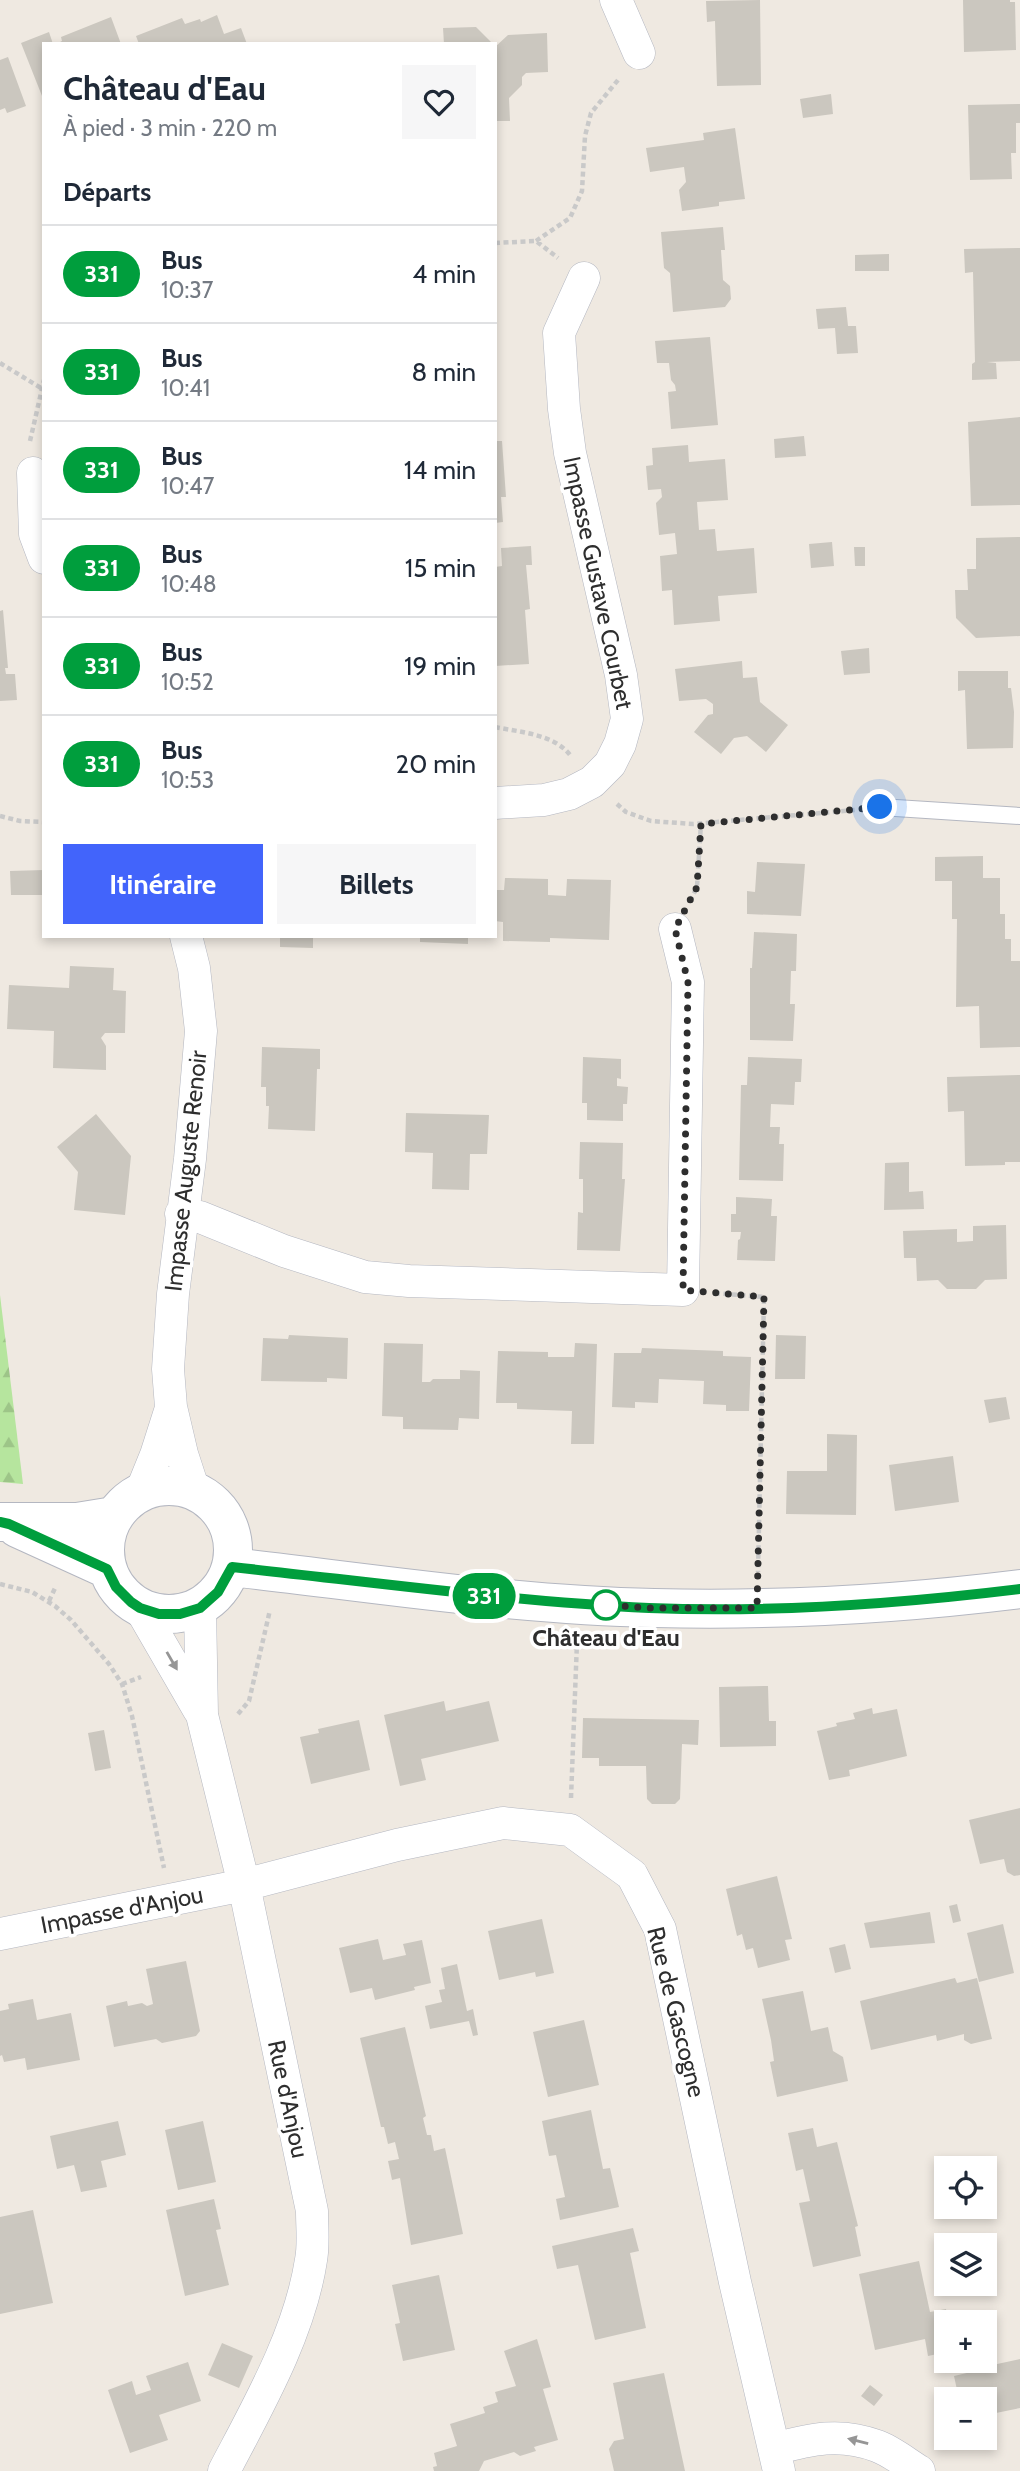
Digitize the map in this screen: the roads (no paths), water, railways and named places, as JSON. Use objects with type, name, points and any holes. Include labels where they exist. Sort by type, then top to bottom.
[{"type":"street","points":[[616,0],[639,54]]},
{"type":"street","name":"Impasse Gustave Courbet","points":[[497,803],[544,800],[569,794],[592,782],[610,764],[620,744],[627,719],[621,675],[570,453],[564,409],[559,333],[584,278]]},
{"type":"street","points":[[33,473],[35,534],[42,553]]},
{"type":"street","points":[[181,1214],[200,1217],[284,1251],[365,1277],[409,1281],[683,1290],[688,982],[675,929]]},
{"type":"street","name":"Impasse Auguste Renoir","points":[[186,938],[194,968],[201,1031],[167,1369],[171,1406],[194,1491]]},
{"type":"street","name":"Impasse Auguste Renoir","points":[[128,1504],[171,1406]]},
{"type":"street","points":[[5,1523],[77,1522],[128,1504],[154,1488],[172,1486],[194,1491],[215,1505],[227,1521],[233,1543],[232,1567],[218,1592],[200,1608],[171,1615],[159,1614],[140,1608],[116,1587],[107,1569],[106,1539],[128,1504]]},
{"type":"street","points":[[5,1523],[107,1569]]},
{"type":"street","points":[[232,1567],[476,1595],[652,1608],[757,1608],[918,1599],[1020,1589]]},
{"type":"street","name":"Rue d'Anjou","points":[[140,1608],[204,1726]]},
{"type":"street","name":"Rue d'Anjou","points":[[200,1608],[204,1726],[244,1885],[312,2211],[312,2258],[303,2298],[258,2406],[224,2471]]},
{"type":"street","name":"Rue de Gascogne","points":[[244,1885],[397,1844],[503,1823],[570,1830],[632,1875],[660,1930],[734,2282],[777,2460]]},
{"type":"street","name":"Impasse d'Anjou","points":[[0,1934],[244,1885]]},
{"type":"street","points":[[777,2460],[808,2440],[839,2437],[878,2446],[919,2471]]},
{"type":"lane","points":[[880,807],[1020,816]]},
{"type":"place","name":"Château d'Eau","points":[[606,1605]]}]
